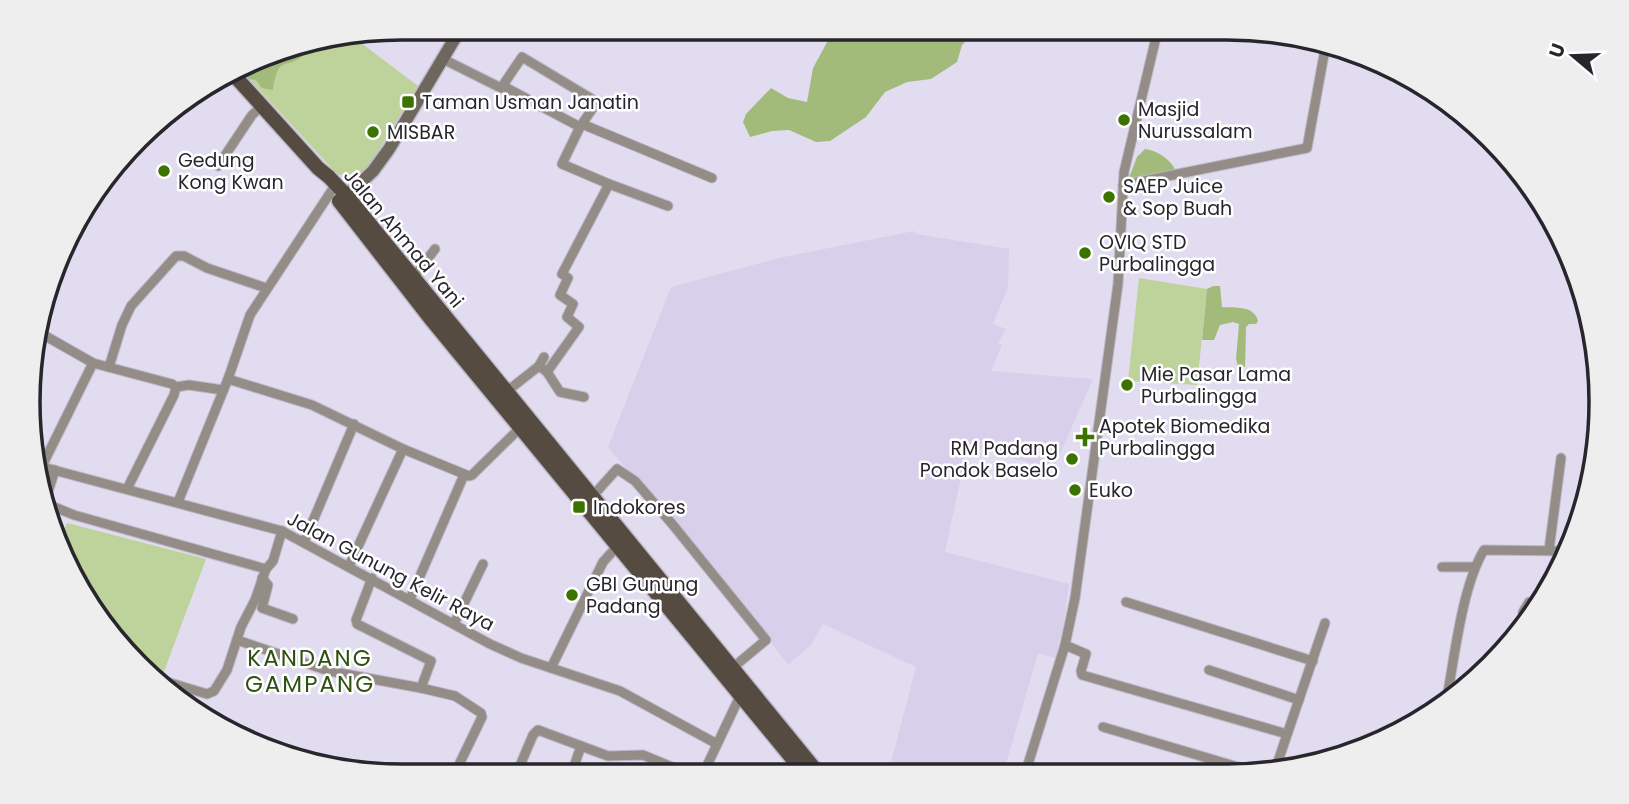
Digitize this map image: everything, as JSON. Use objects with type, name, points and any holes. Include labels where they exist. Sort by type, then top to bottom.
[{"type":"main road","name":"Jalan Ahmad Yani","points":[[238,80],[318,168],[320,177],[338,193],[413,278],[506,391],[524,423]]},
{"type":"main road","name":"Jalan Ahmad Yani","points":[[338,193],[727,672],[810,764]]},
{"type":"main road","name":"Jalan Ahmad Yani","points":[[727,672],[740,696],[797,764]]},
{"type":"street","points":[[178,502],[228,379],[244,328],[266,289],[338,193],[373,171],[454,40]]},
{"type":"street","points":[[1028,764],[1065,645],[1074,598],[1118,284],[1123,185],[1156,40]]},
{"type":"street","points":[[1123,185],[1307,148],[1324,54]]},
{"type":"street","points":[[503,86],[520,57],[523,57],[596,101],[597,104],[581,126],[562,166],[668,205]]},
{"type":"street","points":[[443,59],[581,126],[712,178]]},
{"type":"street","points":[[218,166],[252,115],[262,106]]},
{"type":"street","points":[[506,391],[543,369],[579,327],[567,317],[573,304],[560,295],[568,278],[562,274],[609,184]]},
{"type":"street","points":[[413,278],[435,249]]},
{"type":"street","points":[[109,367],[127,313],[176,256],[184,256],[199,265],[266,289]]},
{"type":"street","points":[[46,336],[93,363],[176,387],[189,385],[223,390]]},
{"type":"street","points":[[544,357],[543,369],[560,392],[584,397]]},
{"type":"street","points":[[44,455],[93,363]]},
{"type":"street","points":[[228,379],[291,398],[464,475],[472,475],[524,423]]},
{"type":"street","points":[[127,489],[176,387]]},
{"type":"street","points":[[304,542],[354,425]]},
{"type":"street","points":[[349,566],[403,449]]},
{"type":"street","points":[[1549,550],[1561,458]]},
{"type":"street","name":"Jalan Gunung Kelir Raya","points":[[46,467],[287,534],[488,643],[620,691],[717,744]]},
{"type":"street","points":[[583,495],[617,469],[635,481],[693,549],[766,640],[727,672]]},
{"type":"street","points":[[50,485],[55,470]]},
{"type":"street","points":[[410,599],[464,475]]},
{"type":"street","points":[[56,508],[265,578]]},
{"type":"street","points":[[175,684],[211,693],[227,670],[265,578],[287,534]]},
{"type":"street","points":[[551,668],[603,562],[621,542]]},
{"type":"street","points":[[1450,687],[1475,567],[1483,550],[1556,550]]},
{"type":"street","points":[[454,624],[484,564]]},
{"type":"street","points":[[1441,567],[1475,567]]},
{"type":"street","points":[[265,578],[263,609],[293,619]]},
{"type":"street","points":[[372,578],[356,620],[357,624],[431,661],[421,688]]},
{"type":"street","points":[[1126,601],[1313,662]]},
{"type":"street","points":[[1279,760],[1325,623]]},
{"type":"street","points":[[240,641],[329,671],[458,697],[480,711],[482,718],[459,764]]},
{"type":"street","points":[[1065,645],[1086,654],[1082,675],[1287,734]]},
{"type":"street","points":[[1209,670],[1299,700]]},
{"type":"street","points":[[708,764],[740,696]]},
{"type":"street","points":[[1103,726],[1228,764]]},
{"type":"street","points":[[521,764],[536,730],[608,756],[643,755],[665,764]]},
{"type":"street","points":[[575,764],[581,746]]},
{"type":"shaded area","points":[[914,231],[917,234],[1009,249],[1008,287],[993,324],[1006,329],[998,343],[1002,345],[991,371],[1093,379],[1053,470],[968,445],[945,552],[1069,584],[1062,633],[1055,658],[1038,653],[1006,764],[891,764],[916,667],[823,624],[812,644],[788,665],[750,615],[608,447],[671,287],[779,258]]},
{"type":"green space","points":[[828,40],[967,40],[962,45],[957,62],[931,79],[907,82],[885,92],[866,117],[830,141],[816,142],[789,130],[750,137],[743,122],[746,114],[771,88],[788,98],[807,102],[813,68]]},
{"type":"green space","points":[[361,43],[418,86],[363,176],[356,180],[337,174],[246,76],[286,59]]},
{"type":"green space","points":[[305,54],[280,67],[273,90],[262,88],[256,80],[242,78]]},
{"type":"green space","points":[[1145,149],[1166,158],[1179,178],[1143,186],[1129,178],[1137,157]]},
{"type":"green space","points":[[1139,278],[1207,289],[1197,385],[1128,381]]},
{"type":"green space","points":[[1220,286],[1222,307],[1248,310],[1253,312],[1258,321],[1246,327],[1245,367],[1238,367],[1236,359],[1239,324],[1233,322],[1220,325],[1214,340],[1202,340],[1207,289]]},
{"type":"green space","points":[[67,523],[206,559],[163,674],[130,641],[101,603],[64,530]]},
{"type":"place","name":"Taman Usman Janatin","points":[[408,102]]},
{"type":"place","name":"Masjid Nurussalam","points":[[1124,120]]},
{"type":"place","name":"MISBAR","points":[[373,132]]},
{"type":"place","name":"Gedung Kong Kwan","points":[[164,171]]},
{"type":"place","name":"SAEP Juice & Sop Buah","points":[[1109,197]]},
{"type":"place","name":"OVIQ STD Purbalingga","points":[[1085,253]]},
{"type":"place","name":"Mie Pasar Lama Purbalingga","points":[[1127,385]]},
{"type":"place","name":"Apotek Biomedika Purbalingga","points":[[1085,437]]},
{"type":"place","name":"RM Padang Pondok Baselo","points":[[1072,459]]},
{"type":"place","name":"Euko","points":[[1075,490]]},
{"type":"place","name":"Indokores","points":[[579,507]]},
{"type":"place","name":"GBI Gunung Padang","points":[[572,595]]},
{"type":"district","name":"KANDANG GAMPANG","points":[[310,671]]}]
